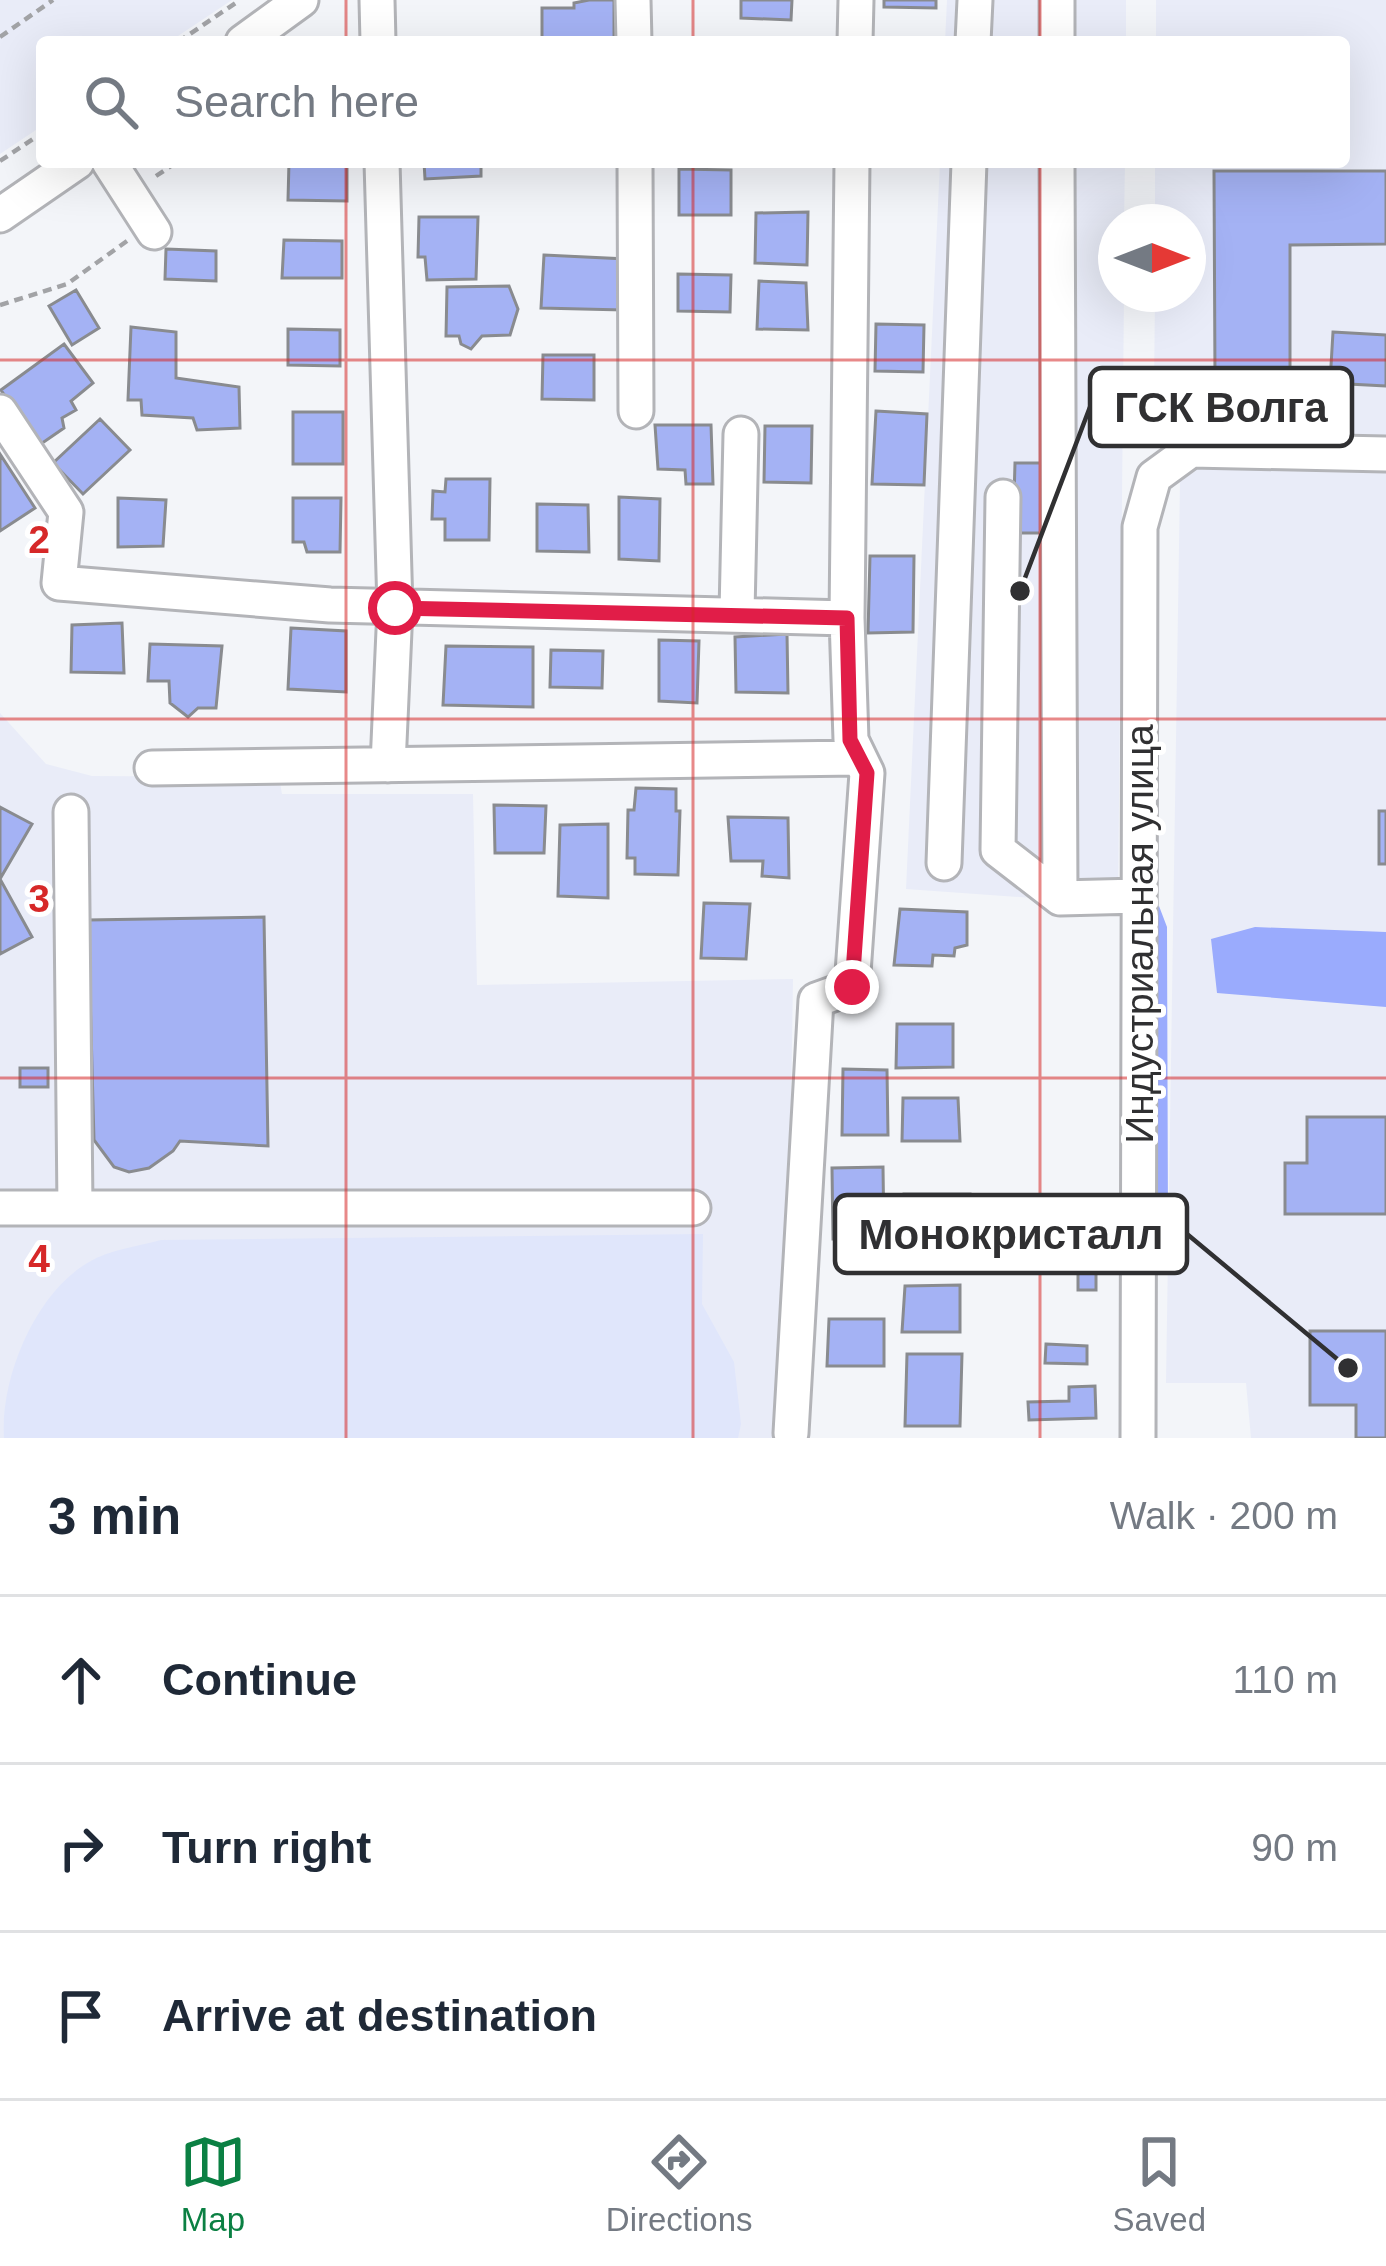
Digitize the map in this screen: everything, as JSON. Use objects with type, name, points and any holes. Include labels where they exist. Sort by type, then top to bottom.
[{"type":"street","points":[[377,0],[378,36]]},
{"type":"street","points":[[633,0],[634,36]]},
{"type":"street","points":[[855,36],[856,0]]},
{"type":"street","points":[[973,36],[974,0]]},
{"type":"street","points":[[1057,0],[1057,36]]},
{"type":"street","points":[[250,36],[288,4]]},
{"type":"street","points":[[0,215],[68,168]]},
{"type":"street","points":[[113,168],[152,229]]},
{"type":"street","points":[[382,168],[395,608],[388,765]]},
{"type":"street","points":[[634,168],[636,411]]},
{"type":"street","points":[[791,1432],[816,1000],[852,987],[867,773],[850,740],[847,618],[853,168]]},
{"type":"street","points":[[944,863],[969,168]]},
{"type":"street","points":[[1057,168],[1060,898]]},
{"type":"street","points":[[0,412],[66,512],[59,583],[395,608],[847,618]]},
{"type":"street","points":[[737,612],[740,434]]},
{"type":"street","name":"Индустриальная улица","points":[[1138,1438],[1140,527],[1154,477],[1191,450],[1386,454]]},
{"type":"street","points":[[1003,496],[998,850],[1060,898],[1139,896]]},
{"type":"street","points":[[152,768],[858,758]]},
{"type":"street","points":[[70,812],[75,1208]]},
{"type":"street","points":[[0,1208],[693,1208]]},
{"type":"path","points":[[0,37],[53,0]]},
{"type":"path","points":[[187,36],[240,0]]},
{"type":"path","points":[[0,161],[36,137]]},
{"type":"path","points":[[156,176],[168,168]]},
{"type":"path","points":[[0,305],[67,284],[152,229]]},
{"type":"shaded area","points":[[0,0],[232,0],[178,36],[36,36],[36,130],[0,154]]},
{"type":"shaded area","points":[[947,0],[1126,0],[1126,36],[945,36]]},
{"type":"shaded area","points":[[1156,0],[1386,0],[1386,1438],[1251,1438],[1246,1383],[1166,1383],[1181,418],[1154,389],[1155,312],[1206,312],[1206,204],[1155,204],[1155,168],[1350,168],[1350,36],[1156,36]]},
{"type":"shaded area","points":[[940,168],[1125,168],[1124,204],[1098,204],[1098,312],[1124,312],[1118,904],[906,889]]},
{"type":"shaded area","points":[[0,713],[46,764],[92,776],[279,777],[282,794],[473,794],[477,985],[793,979],[786,1438],[0,1438]]},
{"type":"shaded area","points":[[1159,906],[1167,927],[1168,1229],[1153,1231],[1147,917]]},
{"type":"shaded area","points":[[1255,927],[1386,932],[1386,1007],[1217,993],[1211,939]]},
{"type":"shaded area","points":[[703,1234],[702,1304],[734,1362],[741,1424],[738,1438],[4,1438],[15,1363],[38,1315],[70,1276],[115,1251],[161,1240]]},
{"type":"building","points":[[614,0],[614,36],[542,36],[542,8],[574,8],[574,3]]},
{"type":"building","points":[[741,0],[792,0],[791,20],[741,18]]},
{"type":"building","points":[[884,0],[936,0],[936,8],[884,7]]},
{"type":"building","points":[[289,168],[347,168],[347,201],[288,200]]},
{"type":"building","points":[[424,168],[481,168],[481,176],[425,179]]},
{"type":"building","points":[[679,169],[731,170],[731,215],[679,215]]},
{"type":"building","points":[[1214,171],[1386,171],[1386,244],[1290,245],[1290,382],[1215,378]]},
{"type":"building","points":[[808,212],[807,265],[755,263],[756,213]]},
{"type":"building","points":[[419,217],[478,217],[476,279],[427,280],[425,257],[418,257]]},
{"type":"building","points":[[284,240],[342,241],[342,278],[282,278]]},
{"type":"building","points":[[166,249],[216,251],[216,281],[165,279]]},
{"type":"building","points":[[544,255],[626,259],[623,310],[541,308]]},
{"type":"building","points":[[678,274],[731,275],[730,312],[678,311]]},
{"type":"building","points":[[759,281],[806,283],[808,330],[757,329]]},
{"type":"building","points":[[509,286],[518,309],[510,335],[482,336],[471,349],[461,344],[459,336],[446,336],[447,287]]},
{"type":"building","points":[[76,290],[99,328],[72,345],[49,306]]},
{"type":"building","points":[[876,324],[924,325],[923,372],[875,371]]},
{"type":"building","points":[[131,327],[176,332],[176,378],[239,387],[240,428],[197,430],[193,418],[142,415],[141,400],[128,400]]},
{"type":"building","points":[[288,329],[340,330],[340,366],[288,365]]},
{"type":"building","points":[[1333,332],[1386,335],[1386,386],[1330,383]]},
{"type":"building","points":[[64,344],[93,383],[71,401],[76,410],[62,418],[64,428],[38,446],[1,390]]},
{"type":"building","points":[[543,355],[594,355],[594,400],[542,399]]},
{"type":"building","points":[[876,411],[927,414],[924,485],[872,484]]},
{"type":"building","points":[[293,412],[343,412],[343,464],[293,464]]},
{"type":"building","points":[[100,419],[130,450],[83,494],[53,463]]},
{"type":"building","points":[[655,425],[711,425],[713,484],[686,484],[685,470],[658,469]]},
{"type":"building","points":[[765,426],[812,426],[811,483],[764,482]]},
{"type":"building","points":[[0,454],[35,508],[0,531]]},
{"type":"building","points":[[1015,463],[1049,463],[1047,533],[1013,533]]},
{"type":"building","points":[[446,479],[490,479],[489,540],[445,540],[445,519],[432,519],[433,491],[445,492]]},
{"type":"building","points":[[619,497],[660,499],[659,561],[619,559]]},
{"type":"building","points":[[118,498],[166,500],[163,546],[118,547]]},
{"type":"building","points":[[293,498],[341,498],[340,552],[307,552],[304,542],[293,542]]},
{"type":"building","points":[[537,504],[588,505],[589,552],[537,551]]},
{"type":"building","points":[[870,556],[914,556],[913,632],[868,633]]},
{"type":"building","points":[[122,623],[124,673],[71,672],[72,625]]},
{"type":"building","points":[[291,628],[346,631],[346,692],[288,689]]},
{"type":"building","points":[[787,634],[788,693],[736,692],[735,637]]},
{"type":"building","points":[[659,640],[699,641],[697,703],[659,701]]},
{"type":"building","points":[[150,644],[222,646],[216,708],[198,708],[188,717],[170,703],[169,681],[148,681]]},
{"type":"building","points":[[446,646],[533,647],[533,707],[443,705]]},
{"type":"building","points":[[551,650],[603,651],[602,688],[550,687]]},
{"type":"building","points":[[636,788],[676,789],[678,875],[635,874],[635,858],[627,858],[628,810],[634,810]]},
{"type":"building","points":[[494,805],[546,806],[544,853],[495,853]]},
{"type":"building","points":[[0,807],[32,824],[0,879]]},
{"type":"building","points":[[1379,811],[1386,811],[1386,864],[1379,864]]},
{"type":"building","points":[[728,817],[788,818],[789,878],[762,876],[763,861],[731,861]]},
{"type":"building","points":[[608,824],[608,898],[558,896],[560,825]]},
{"type":"building","points":[[0,879],[32,937],[0,954]]},
{"type":"building","points":[[704,903],[750,904],[746,959],[701,958]]},
{"type":"building","points":[[900,909],[967,912],[967,945],[955,948],[954,956],[933,955],[932,966],[894,965]]},
{"type":"building","points":[[264,917],[268,1146],[180,1141],[149,1168],[129,1172],[114,1167],[94,1140],[88,920]]},
{"type":"building","points":[[897,1024],[953,1024],[953,1067],[896,1068]]},
{"type":"building","points":[[20,1068],[48,1068],[48,1087],[20,1087]]},
{"type":"building","points":[[843,1069],[887,1070],[888,1135],[842,1135]]},
{"type":"building","points":[[903,1098],[958,1098],[960,1141],[902,1141]]},
{"type":"building","points":[[1307,1117],[1386,1117],[1386,1214],[1285,1214],[1285,1163],[1307,1163]]},
{"type":"building","points":[[883,1167],[884,1239],[833,1239],[832,1168]]},
{"type":"building","points":[[904,1194],[970,1194],[969,1250],[903,1249]]},
{"type":"building","points":[[1078,1261],[1096,1261],[1096,1290],[1078,1290]]},
{"type":"building","points":[[960,1285],[960,1332],[902,1332],[905,1286]]},
{"type":"building","points":[[829,1319],[884,1319],[884,1366],[827,1366]]},
{"type":"building","points":[[1310,1331],[1386,1331],[1386,1438],[1356,1438],[1356,1405],[1310,1405]]},
{"type":"building","points":[[1046,1344],[1087,1346],[1087,1364],[1045,1363]]},
{"type":"building","points":[[907,1354],[962,1354],[960,1426],[905,1426]]},
{"type":"building","points":[[1095,1386],[1096,1418],[1029,1420],[1028,1402],[1069,1401],[1069,1387]]},
{"type":"place","name":"ГСК Волга","points":[[1020,591]]},
{"type":"place","name":"Монокристалл","points":[[1348,1368]]},
{"type":"route","points":[[395,608],[847,618],[850,740],[867,773],[852,987]]}]
